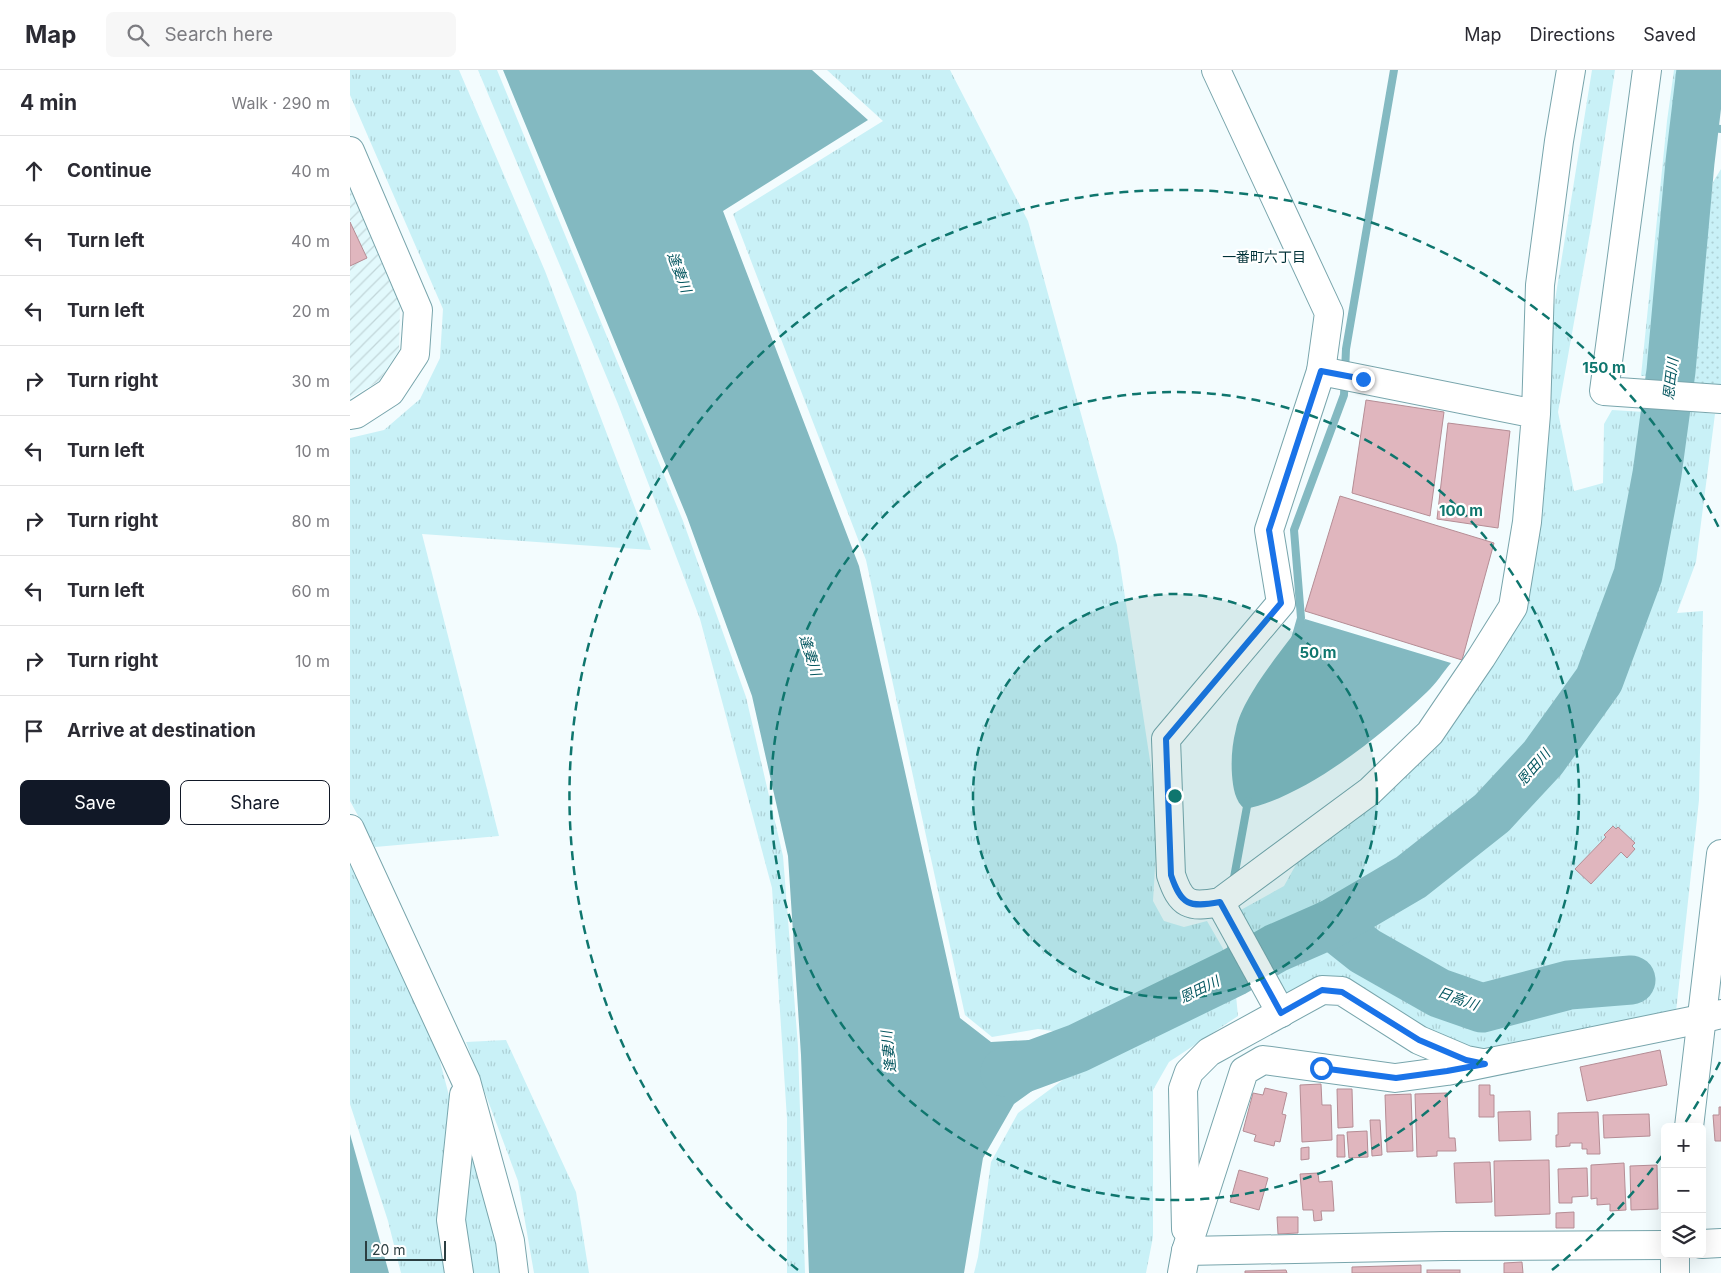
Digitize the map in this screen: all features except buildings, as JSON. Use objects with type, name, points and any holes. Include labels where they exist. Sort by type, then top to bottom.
[{"type":"street","points":[[1216,70],[1329,313],[1324,371],[1269,530],[1281,603],[1166,739],[1171,875],[1177,892],[1185,901],[1200,906],[1220,902],[1370,791],[1430,734],[1513,607],[1527,522],[1536,414],[1540,285],[1559,141],[1571,70]]},
{"type":"street","points":[[1647,70],[1604,391],[1719,399]]},
{"type":"street","points":[[350,151],[418,310],[415,354],[390,392],[356,414],[350,415]]},
{"type":"street","points":[[1324,371],[1536,414]]},
{"type":"street","points":[[350,829],[466,1081],[510,1241],[514,1273]]},
{"type":"street","points":[[1690,1123],[1711,1017],[1721,854]]},
{"type":"street","points":[[1220,902],[1281,1013]]},
{"type":"street","points":[[1184,1262],[1183,1089],[1190,1072],[1209,1052],[1322,990],[1342,992],[1419,1040],[1466,1060],[1485,1064]]},
{"type":"street","points":[[1184,1262],[1244,1071],[1263,1060],[1396,1078],[1485,1064],[1711,1017]]},
{"type":"street","points":[[460,1273],[451,1220],[466,1081]]},
{"type":"street","points":[[1706,1244],[1721,1243]]},
{"type":"street","points":[[1184,1262],[1445,1246],[1661,1245]]},
{"type":"street","points":[[1675,1258],[1675,1273]]},
{"type":"shaded area","points":[[350,190],[400,305],[399,350],[379,381],[350,398]]},
{"type":"green space","points":[[350,70],[459,70],[545,271],[651,550],[422,534],[499,836],[375,847],[350,801],[350,438],[384,430],[420,399],[440,358],[443,309],[350,95]]},
{"type":"green space","points":[[478,70],[497,70],[683,521],[746,697],[783,856],[798,1046],[805,1273],[787,1273],[787,1119],[772,888],[700,619],[618,404]]},
{"type":"green space","points":[[827,70],[950,70],[1028,221],[1117,545],[1153,780],[1156,852],[1153,901],[1164,921],[1184,927],[1207,921],[1229,959],[1166,989],[1082,1035],[1038,1029],[992,1037],[965,1015],[866,560],[733,214],[883,121]]},
{"type":"green space","points":[[1592,70],[1615,70],[1592,221],[1558,412],[1574,491],[1603,483],[1604,424],[1612,410],[1645,412],[1629,521],[1624,545],[1604,612],[1590,646],[1572,680],[1551,713],[1500,775],[1471,803],[1442,827],[1393,861],[1334,896],[1254,939],[1239,911],[1284,886],[1303,852],[1377,795],[1518,607],[1542,381]]},
{"type":"green space","points":[[1674,70],[1689,70],[1681,125],[1658,376],[1641,376],[1667,121]]},
{"type":"green space","points":[[1721,169],[1721,386],[1686,387],[1713,182]]},
{"type":"green space","points":[[1687,411],[1715,414],[1696,562],[1677,613],[1703,611],[1699,800],[1676,1012],[1492,1053],[1452,1046],[1410,1026],[1333,976],[1285,999],[1273,976],[1315,952],[1342,953],[1430,1005],[1458,1019],[1496,1024],[1648,993],[1642,968],[1490,997],[1442,986],[1353,930],[1443,878],[1511,822],[1575,750],[1614,687],[1649,605],[1670,533]]},
{"type":"green space","points":[[350,860],[436,1046],[452,1107],[437,1221],[446,1273],[401,1273],[388,1221],[350,1104]]},
{"type":"green space","points":[[1235,985],[1238,1016],[1169,1062],[1153,1090],[1153,1237],[1146,1273],[974,1273],[978,1257],[991,1162],[1018,1113],[1102,1051]]},
{"type":"green space","points":[[506,1040],[576,1192],[589,1273],[534,1273],[518,1181],[466,1042]]},
{"type":"green space","points":[[472,1145],[510,1273],[470,1273],[462,1220]]},
{"type":"water","name":"逢妻川","points":[[503,70],[812,70],[868,120],[723,211],[859,566],[960,1018],[991,1042],[1066,1038],[1071,1063],[1014,1104],[983,1158],[964,1273],[809,1273],[801,1055],[788,856],[752,696],[687,517]]},
{"type":"water","points":[[1305,619],[1451,663],[1430,689],[1366,745],[1318,778],[1293,792],[1245,809],[1237,798],[1232,775],[1233,746],[1240,716],[1265,672]]},
{"type":"water","points":[[350,1134],[389,1273],[350,1273]]},
{"type":"waterway","points":[[1295,639],[1301,618],[1294,530],[1344,395],[1346,349],[1394,70]]},
{"type":"waterway","name":"恩田川","points":[[1005,1072],[1013,1072],[1078,1048],[1234,972],[1276,948],[1331,924],[1411,877],[1492,813],[1543,758],[1599,680],[1638,575],[1657,474],[1671,371],[1690,162],[1701,70]]},
{"type":"waterway","points":[[1694,126],[1721,129]]},
{"type":"waterway","points":[[1233,883],[1248,801]]},
{"type":"waterway","name":"日高川","points":[[1331,924],[1365,951],[1439,993],[1482,1008],[1569,985],[1631,980]]},
{"type":"waterway","points":[[1231,944],[1234,972]]},
{"type":"district","name":"一番町六丁目","points":[[1264,256]]},
{"type":"route","points":[[1321,1068],[1396,1078],[1485,1064],[1466,1060],[1419,1040],[1342,992],[1322,990],[1281,1013],[1220,902],[1200,906],[1185,901],[1177,892],[1171,875],[1166,739],[1281,603],[1269,530],[1321,371],[1363,379]]}]
